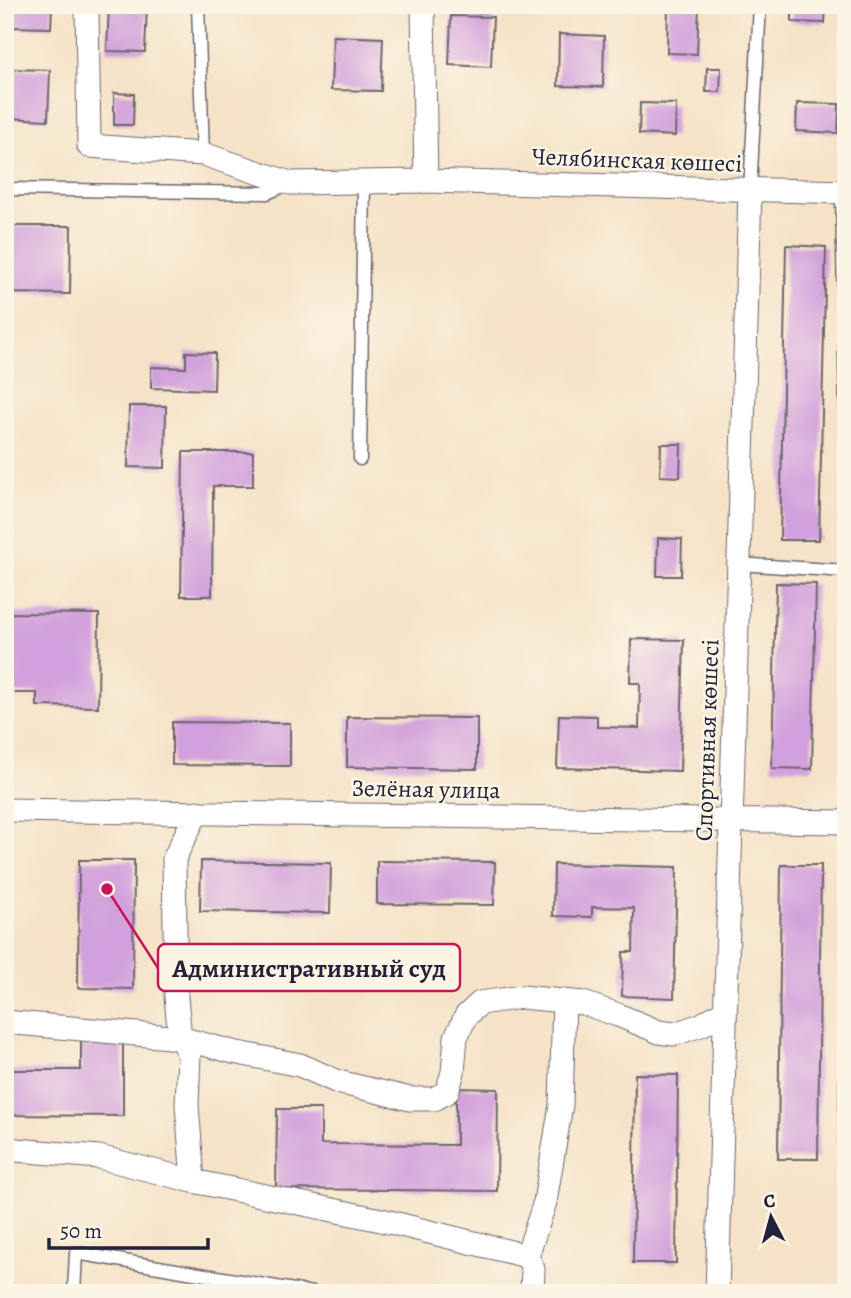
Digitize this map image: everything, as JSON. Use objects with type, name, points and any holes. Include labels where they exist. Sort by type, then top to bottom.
[{"type":"street","name":"Челябинская көшесі","points":[[88,5],[89,146],[203,154],[290,183],[426,181],[844,192]]},
{"type":"street","points":[[423,5],[426,181]]},
{"type":"street","name":"Спортивная көшесі","points":[[717,1293],[750,190]]},
{"type":"street","name":"Зелёная улица","points":[[5,810],[846,822]]},
{"type":"street","points":[[194,1181],[187,1105],[189,1054],[180,1038],[176,997],[174,859],[197,812]]},
{"type":"street","points":[[5,1022],[180,1038],[300,1065],[338,1082],[391,1095],[410,1099],[434,1099],[447,1092],[453,1072],[456,1037],[466,1016],[480,1003],[522,997],[583,1003],[618,1014],[659,1032],[674,1034],[701,1025],[725,1011]]},
{"type":"street","points":[[532,1293],[533,1269],[527,1256],[545,1202],[561,1105],[564,1001]]},
{"type":"street","points":[[5,1149],[99,1157],[194,1181],[381,1220],[527,1256]]},
{"type":"lane","points":[[198,5],[203,154]]},
{"type":"lane","points":[[750,190],[760,5]]},
{"type":"lane","points":[[5,189],[267,193],[290,183]]},
{"type":"lane","points":[[360,459],[364,183]]},
{"type":"lane","points":[[844,192],[846,415]]},
{"type":"lane","points":[[738,564],[846,570]]},
{"type":"lane","points":[[845,1149],[846,1059]]},
{"type":"lane","points":[[74,1293],[76,1253],[312,1293]]},
{"type":"building","points":[[5,5],[52,5],[51,28],[5,27]]},
{"type":"building","points":[[109,5],[147,5],[145,52],[107,51]]},
{"type":"building","points":[[668,5],[699,5],[697,54],[667,53]]},
{"type":"building","points":[[792,5],[826,5],[825,23],[792,22]]},
{"type":"building","points":[[451,16],[493,17],[491,67],[449,65]]},
{"type":"building","points":[[559,34],[604,36],[603,87],[558,86]]},
{"type":"building","points":[[333,36],[383,38],[381,91],[331,90]]},
{"type":"building","points":[[707,68],[721,68],[720,92],[706,92]]},
{"type":"building","points":[[5,69],[50,70],[48,120],[5,118]]},
{"type":"building","points":[[114,93],[134,94],[133,125],[114,125]]},
{"type":"building","points":[[640,103],[676,104],[675,136],[639,134]]},
{"type":"building","points":[[797,103],[839,104],[838,133],[796,131]]},
{"type":"building","points":[[5,226],[71,226],[70,294],[5,293]]},
{"type":"building","points":[[786,245],[826,247],[819,540],[780,540]]},
{"type":"building","points":[[186,352],[215,353],[214,390],[151,388],[151,367],[186,368]]},
{"type":"building","points":[[129,406],[166,406],[165,468],[128,467]]},
{"type":"building","points":[[661,444],[681,444],[680,477],[660,476]]},
{"type":"building","points":[[183,452],[253,452],[253,486],[213,486],[212,596],[181,596]]},
{"type":"building","points":[[658,538],[682,539],[681,576],[657,576]]},
{"type":"building","points":[[776,583],[816,584],[812,769],[772,768]]},
{"type":"building","points":[[5,613],[99,614],[98,707],[37,706],[37,693],[5,693]]},
{"type":"building","points":[[631,639],[684,640],[680,771],[557,768],[559,715],[597,716],[597,727],[639,728],[640,683],[630,683]]},
{"type":"building","points":[[347,717],[477,718],[477,769],[347,767]]},
{"type":"building","points":[[172,722],[290,723],[290,766],[172,765]]},
{"type":"building","points":[[79,860],[134,860],[133,989],[78,988]]},
{"type":"building","points":[[201,861],[331,863],[330,913],[200,911]]},
{"type":"building","points":[[377,861],[495,862],[494,905],[377,904]]},
{"type":"building","points":[[554,864],[677,867],[674,998],[622,996],[623,952],[633,952],[634,908],[592,907],[592,917],[553,916]]},
{"type":"building","points":[[781,865],[821,865],[818,1159],[778,1159]]},
{"type":"building","points":[[81,1037],[123,1037],[123,1116],[5,1115],[5,1070],[81,1070]]},
{"type":"building","points":[[635,1074],[678,1075],[676,1263],[633,1263]]},
{"type":"building","points":[[456,1088],[498,1089],[497,1191],[276,1189],[277,1109],[321,1109],[321,1144],[456,1145]]},
{"type":"place","name":"Административный суд","points":[[107,889]]}]
